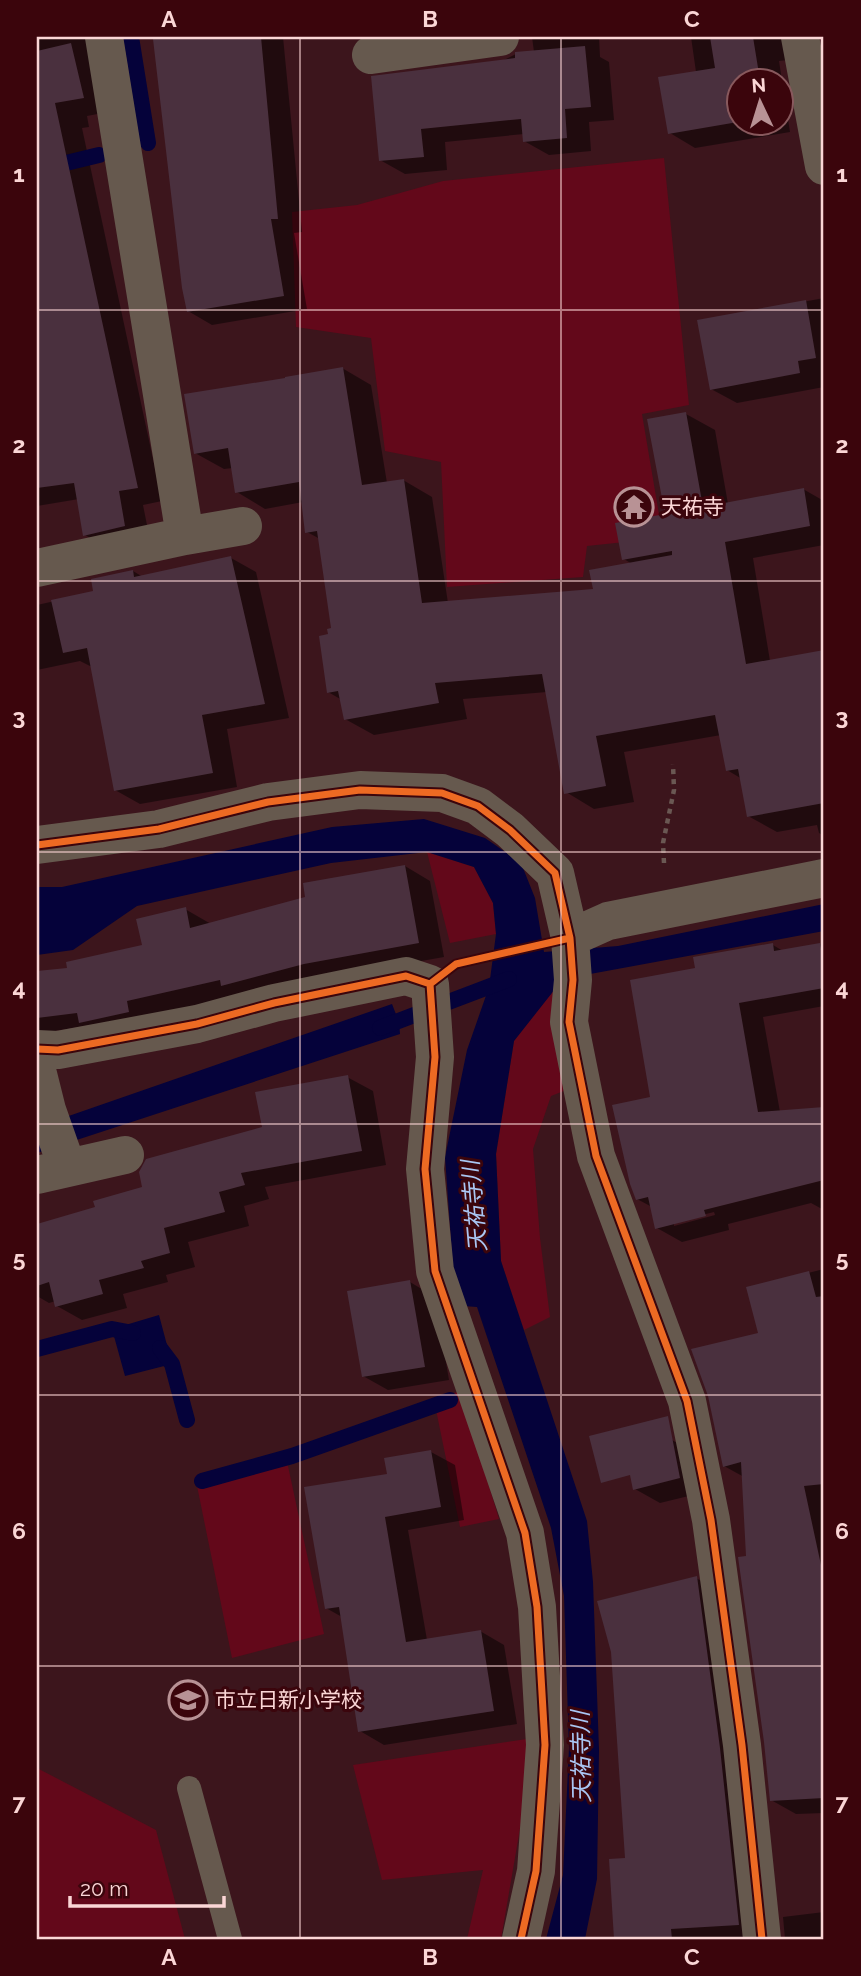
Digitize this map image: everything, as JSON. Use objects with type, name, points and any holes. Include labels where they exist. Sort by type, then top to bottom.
[{"type":"street","points":[[104,37],[185,536]]},
{"type":"street","points":[[371,55],[500,37]]},
{"type":"street","points":[[800,37],[824,166]]},
{"type":"street","points":[[37,568],[243,526]]},
{"type":"street","points":[[37,845],[159,829],[268,802],[360,790],[442,793],[478,806],[510,830],[555,873],[570,938],[573,979],[569,1022],[596,1156],[687,1401],[711,1520],[742,1745],[762,1939]]},
{"type":"street","points":[[570,938],[608,921],[824,878]]},
{"type":"street","points":[[37,1049],[58,1050],[197,1024],[274,1003],[405,976],[430,984],[435,1057],[425,1169],[435,1271],[525,1533],[537,1607],[545,1745],[536,1871],[521,1939]]},
{"type":"street","points":[[37,1070],[47,1110],[52,1171],[125,1155]]},
{"type":"lane","points":[[189,1788],[230,1939]]},
{"type":"path","points":[[666,910],[663,843],[674,790],[673,764]]},
{"type":"path","points":[[487,957],[526,948]]},
{"type":"shaded area","points":[[664,158],[689,405],[642,414],[663,538],[587,546],[583,577],[447,587],[441,462],[385,451],[371,338],[296,327],[292,212],[357,205],[443,181]]},
{"type":"shaded area","points":[[427,852],[474,867],[493,903],[496,934],[450,943]]},
{"type":"shaded area","points":[[562,979],[569,1089],[551,1096],[533,1149],[550,1317],[524,1330],[501,1261],[496,1154],[514,1041]]},
{"type":"shaded area","points":[[460,1391],[499,1519],[460,1527],[434,1400]]},
{"type":"shaded area","points":[[285,1452],[324,1634],[232,1658],[195,1476]]},
{"type":"shaded area","points":[[527,1739],[522,1817],[501,1939],[467,1939],[483,1870],[382,1880],[353,1765]]},
{"type":"shaded area","points":[[37,1768],[156,1830],[185,1939],[37,1939]]},
{"type":"water","name":"天祐寺川","points":[[424,819],[485,838],[521,863],[535,898],[544,952],[618,946],[824,904],[824,931],[563,979],[514,1041],[496,1154],[501,1261],[587,1521],[593,1582],[599,1750],[597,1879],[585,1939],[546,1939],[563,1875],[569,1748],[564,1596],[551,1528],[477,1307],[463,1306],[453,1268],[445,1157],[467,1050],[489,987],[496,934],[493,903],[474,867],[427,852],[331,863],[137,906],[73,950],[37,955],[37,887],[62,887],[332,827]]},
{"type":"water","points":[[392,1004],[399,1022],[400,1034],[37,1153],[37,1127]]},
{"type":"water","points":[[159,1315],[172,1364],[125,1376],[112,1329]]},
{"type":"building","points":[[261,37],[278,219],[271,219],[284,296],[187,312],[153,39]]},
{"type":"building","points":[[710,37],[753,37],[758,66],[724,66],[724,124],[668,134],[658,77],[715,68]]},
{"type":"building","points":[[71,43],[84,98],[55,103],[138,488],[119,491],[125,526],[83,536],[74,483],[37,488],[37,51]]},
{"type":"building","points":[[585,46],[591,107],[565,109],[567,138],[523,142],[521,119],[421,129],[424,157],[379,161],[371,76],[515,58],[515,52]]},
{"type":"building","points":[[806,300],[816,358],[798,361],[800,373],[710,390],[697,320]]},
{"type":"building","points":[[343,367],[362,485],[404,479],[422,603],[593,589],[589,570],[672,555],[672,551],[622,560],[615,523],[665,514],[647,419],[686,412],[703,507],[804,488],[810,526],[725,542],[746,664],[824,650],[824,803],[747,817],[738,769],[726,771],[715,715],[596,736],[606,786],[564,794],[542,674],[435,683],[439,703],[344,720],[338,691],[327,693],[319,636],[328,634],[327,629],[331,628],[317,531],[305,533],[299,482],[235,493],[228,448],[194,454],[184,394]]},
{"type":"building","points":[[231,556],[265,704],[202,715],[213,773],[114,791],[87,648],[63,653],[51,600],[93,591],[91,579],[133,570],[134,577]]},
{"type":"building","points":[[405,865],[419,943],[304,964],[221,986],[220,980],[127,1001],[129,1012],[79,1023],[77,1013],[37,1018],[37,971],[67,968],[66,962],[142,945],[136,919],[186,907],[190,928],[305,897],[303,883]]},
{"type":"building","points":[[773,943],[774,951],[820,943],[824,988],[739,1003],[758,1112],[824,1107],[824,1180],[704,1210],[706,1216],[655,1229],[648,1197],[636,1200],[630,1184],[612,1105],[650,1097],[630,980],[695,968],[693,957]]},
{"type":"building","points":[[348,1075],[362,1151],[241,1173],[245,1185],[219,1192],[225,1212],[164,1228],[170,1253],[141,1261],[144,1268],[99,1280],[103,1294],[55,1307],[49,1282],[37,1286],[37,1224],[95,1207],[93,1201],[142,1187],[139,1172],[146,1159],[262,1127],[255,1092]]},
{"type":"building","points":[[809,1271],[816,1297],[824,1296],[824,1484],[804,1486],[824,1579],[824,1798],[770,1801],[738,1557],[746,1556],[741,1462],[723,1467],[708,1396],[691,1349],[758,1333],[746,1287]]},
{"type":"building","points":[[410,1280],[425,1367],[362,1377],[347,1291]]},
{"type":"building","points":[[668,1416],[680,1478],[633,1490],[630,1475],[601,1483],[589,1436]]},
{"type":"building","points":[[431,1450],[441,1507],[385,1517],[406,1642],[481,1630],[494,1711],[358,1732],[339,1607],[325,1609],[304,1487],[387,1474],[384,1458]]},
{"type":"building","points":[[697,1576],[720,1748],[739,1925],[671,1929],[672,1939],[614,1939],[609,1859],[625,1858],[611,1652],[597,1601]]},
{"type":"waterway","points":[[131,37],[148,143]]},
{"type":"waterway","points":[[37,170],[99,155]]},
{"type":"waterway","points":[[380,1028],[509,979]]},
{"type":"waterway","points":[[37,1349],[112,1329],[133,1333]]},
{"type":"waterway","points":[[160,1348],[172,1364],[187,1420]]},
{"type":"waterway","points":[[202,1481],[292,1456],[450,1400]]},
{"type":"cycle path","points":[[37,845],[159,829],[268,802],[360,790],[442,793],[478,806],[510,830],[555,873],[570,938],[573,980],[569,1022],[596,1156],[687,1401],[711,1520],[742,1745],[762,1939]]},
{"type":"cycle path","points":[[430,984],[456,964],[570,938]]},
{"type":"cycle path","points":[[37,1049],[58,1050],[197,1024],[274,1003],[406,976],[430,984]]},
{"type":"cycle path","points":[[430,984],[435,1057],[425,1169],[435,1271],[525,1533],[537,1607],[545,1745],[536,1871],[521,1939]]},
{"type":"place","name":"天祐寺","points":[[634,507]]},
{"type":"place","name":"市立日新小学校","points":[[188,1700]]}]
